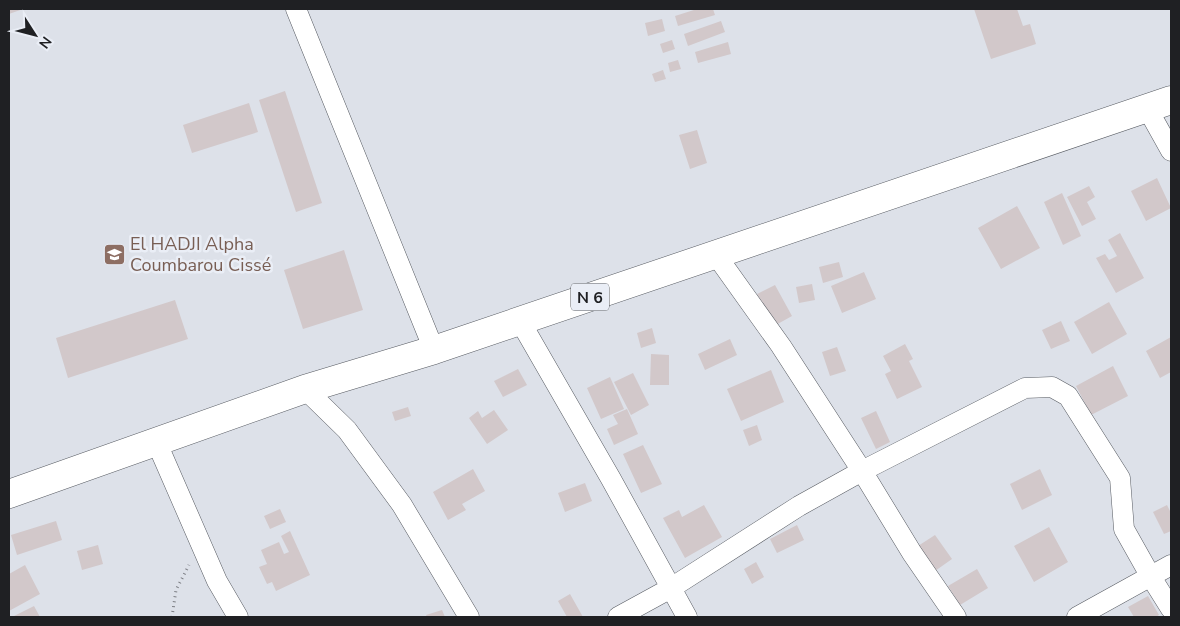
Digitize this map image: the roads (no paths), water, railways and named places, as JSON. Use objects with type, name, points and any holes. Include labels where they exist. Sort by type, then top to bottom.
[{"type":"main road","name":"N 6","points":[[9,494],[305,389],[434,350],[1159,104]]},
{"type":"street","points":[[296,9],[434,350]]},
{"type":"street","points":[[1159,104],[1171,151]]},
{"type":"street","points":[[716,255],[781,346],[862,471],[912,553],[956,617]]},
{"type":"street","points":[[520,321],[611,479],[687,617]]},
{"type":"street","points":[[618,617],[671,588],[799,506],[862,471],[1024,388],[1052,387],[1068,396],[1120,478],[1124,530],[1171,609]]},
{"type":"street","points":[[305,389],[346,430],[402,505],[468,617]]},
{"type":"street","points":[[156,441],[218,581],[238,617]]},
{"type":"street","points":[[1077,617],[1151,578],[1171,565]]},
{"type":"place","name":"El HADJI Alpha Coumbarou Cissé","points":[[114,254]]}]
